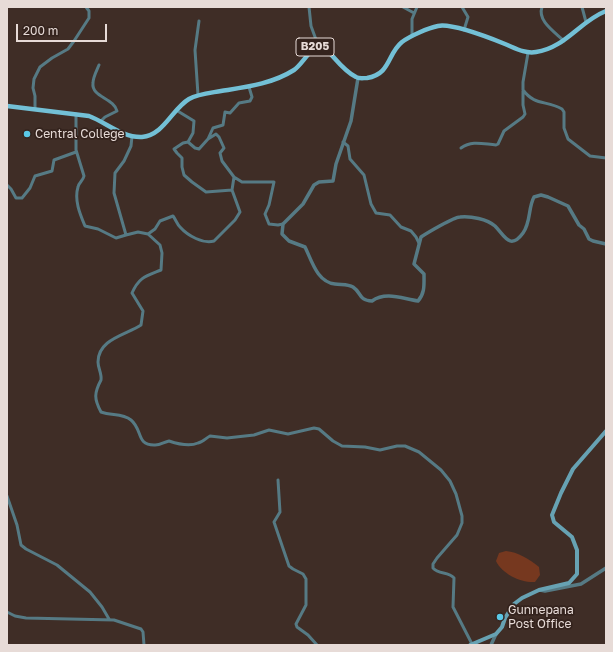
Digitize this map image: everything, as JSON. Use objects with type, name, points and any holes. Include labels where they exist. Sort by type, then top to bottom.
[{"type":"main road","points":[[358,78],[371,77],[385,69],[398,46],[412,36],[439,26],[450,26],[464,30],[528,53],[548,49],[564,41],[586,22],[598,14],[606,11]]},
{"type":"main road","name":"B205","points":[[7,106],[89,116],[127,136],[145,137],[155,133],[187,100],[198,95],[249,87],[272,80],[294,70],[302,64],[318,45],[323,46],[339,64],[358,78]]},
{"type":"main road","points":[[471,645],[496,634],[502,627],[505,618],[514,604],[522,598],[539,590],[569,583],[577,574],[577,550],[572,537],[554,522],[552,515],[560,493],[573,469],[606,431]]},
{"type":"street","points":[[34,109],[34,79],[40,68],[52,58],[68,49],[74,41],[89,18],[89,11],[86,7]]},
{"type":"street","points":[[309,7],[311,26],[318,45]]},
{"type":"street","points":[[403,7],[414,13]]},
{"type":"street","points":[[412,36],[412,19],[417,7]]},
{"type":"street","points":[[464,7],[468,17],[464,30]]},
{"type":"street","points":[[542,7],[541,15],[544,21],[564,41]]},
{"type":"street","points":[[582,7],[586,22]]},
{"type":"street","points":[[198,95],[195,50],[199,21]]},
{"type":"street","points":[[462,148],[467,144],[473,143],[498,144],[504,132],[524,117],[523,90],[528,53]]},
{"type":"street","points":[[99,64],[93,87],[102,98],[109,101],[116,107],[117,111],[105,117],[101,121]]},
{"type":"street","points":[[208,139],[216,134],[220,136],[224,148],[220,153],[222,161],[234,177],[242,182],[274,182],[265,214],[269,224],[283,224],[303,204],[314,185],[319,182],[333,181],[336,164],[351,121],[358,78]]},
{"type":"street","points":[[188,142],[195,148],[200,149],[208,139],[213,128],[222,125],[226,112],[230,113],[239,103],[250,101],[252,97],[249,87]]},
{"type":"street","points":[[523,90],[534,100],[562,108],[564,112],[564,128],[568,139],[590,156],[606,158]]},
{"type":"street","points":[[176,110],[194,121],[193,133],[188,142],[183,143],[174,149],[182,158],[184,174],[188,179],[206,192],[232,190]]},
{"type":"street","points":[[76,114],[76,152],[84,176],[77,188],[79,212],[85,226],[94,227],[116,238],[138,232],[148,234],[160,245],[162,253],[161,270],[145,277],[137,283],[132,294],[143,312],[141,325],[109,341],[102,349],[98,361],[101,380],[96,389],[97,401],[101,412],[124,416],[135,425],[143,443],[155,446],[169,441],[177,444],[199,444],[210,436],[227,438],[254,435],[269,430],[288,434],[314,428],[319,429],[342,446],[380,450],[404,446],[418,452],[448,477],[455,490],[460,507],[462,520],[459,532],[437,558],[433,568],[438,572],[450,574],[454,578],[453,607],[471,645]]},
{"type":"street","points":[[126,235],[114,193],[115,173],[124,161],[131,146],[132,136]]},
{"type":"street","points":[[343,142],[348,146],[350,159],[364,175],[371,204],[376,213],[390,215],[401,227],[411,231],[419,243]]},
{"type":"street","points":[[7,185],[16,198],[22,198],[30,188],[35,176],[52,171],[54,160],[76,152]]},
{"type":"street","points":[[148,234],[155,229],[160,221],[174,216],[180,228],[197,239],[214,241],[235,220],[240,212],[232,190],[234,177]]},
{"type":"street","points":[[283,224],[282,234],[289,241],[305,247],[317,272],[325,282],[344,284],[354,288],[362,299],[366,301],[372,301],[384,296],[418,301],[422,296],[424,288],[424,274],[414,264],[421,237],[427,232],[458,217],[477,218],[495,226],[506,239],[510,241],[517,239],[523,233],[528,224],[530,204],[534,197],[541,195],[568,206],[579,225],[584,229],[589,238],[593,241],[606,244]]},
{"type":"street","points":[[278,480],[280,512],[274,522],[289,566],[302,574],[306,579],[306,605],[296,624],[297,627],[308,635],[317,645]]},
{"type":"street","points":[[7,496],[17,525],[21,545],[57,566],[90,592],[109,619]]},
{"type":"street","points":[[539,590],[545,591],[581,584],[606,568]]},
{"type":"street","points":[[7,612],[15,616],[26,618],[109,619],[124,622],[141,629],[143,632],[144,645]]},
{"type":"street","points":[[491,645],[496,634]]},
{"type":"shaded area","points":[[506,551],[523,556],[539,567],[540,575],[535,582],[524,581],[512,577],[499,566],[496,561],[499,553]]},
{"type":"place","name":"Central College","points":[[27,134]]},
{"type":"place","name":"Gunnepana Post Office","points":[[500,617]]}]
